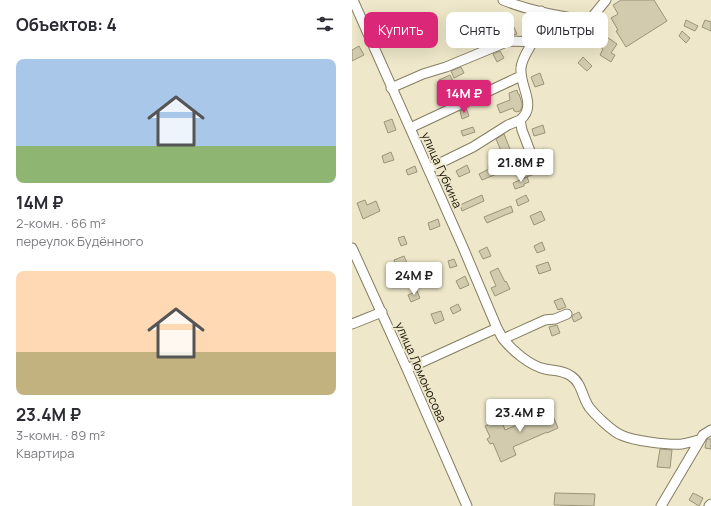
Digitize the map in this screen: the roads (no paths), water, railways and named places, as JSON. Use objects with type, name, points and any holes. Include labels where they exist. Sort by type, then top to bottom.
[{"type":"street","name":"улица Губкина","points":[[353,0],[503,339],[514,350],[537,366],[544,369],[567,373],[573,377],[581,388],[588,406],[615,432],[622,436],[663,443],[683,443],[700,440]]},
{"type":"street","points":[[503,0],[554,15],[589,21],[606,0]]},
{"type":"street","points":[[392,88],[423,74],[446,67],[512,41],[522,41]]},
{"type":"street","points":[[428,169],[473,148],[508,125],[520,120],[524,116],[528,108],[521,76],[521,67],[523,59],[529,48]]},
{"type":"street","points":[[410,128],[521,76]]},
{"type":"street","points":[[520,120],[522,130],[533,159]]},
{"type":"street","name":"улица Ломоносова","points":[[352,248],[382,312],[467,506]]},
{"type":"street","points":[[352,324],[382,312]]},
{"type":"street","points":[[503,339],[545,320],[555,319],[567,314]]},
{"type":"street","points":[[407,369],[497,328]]},
{"type":"street","points":[[661,506],[703,435],[711,430]]}]
